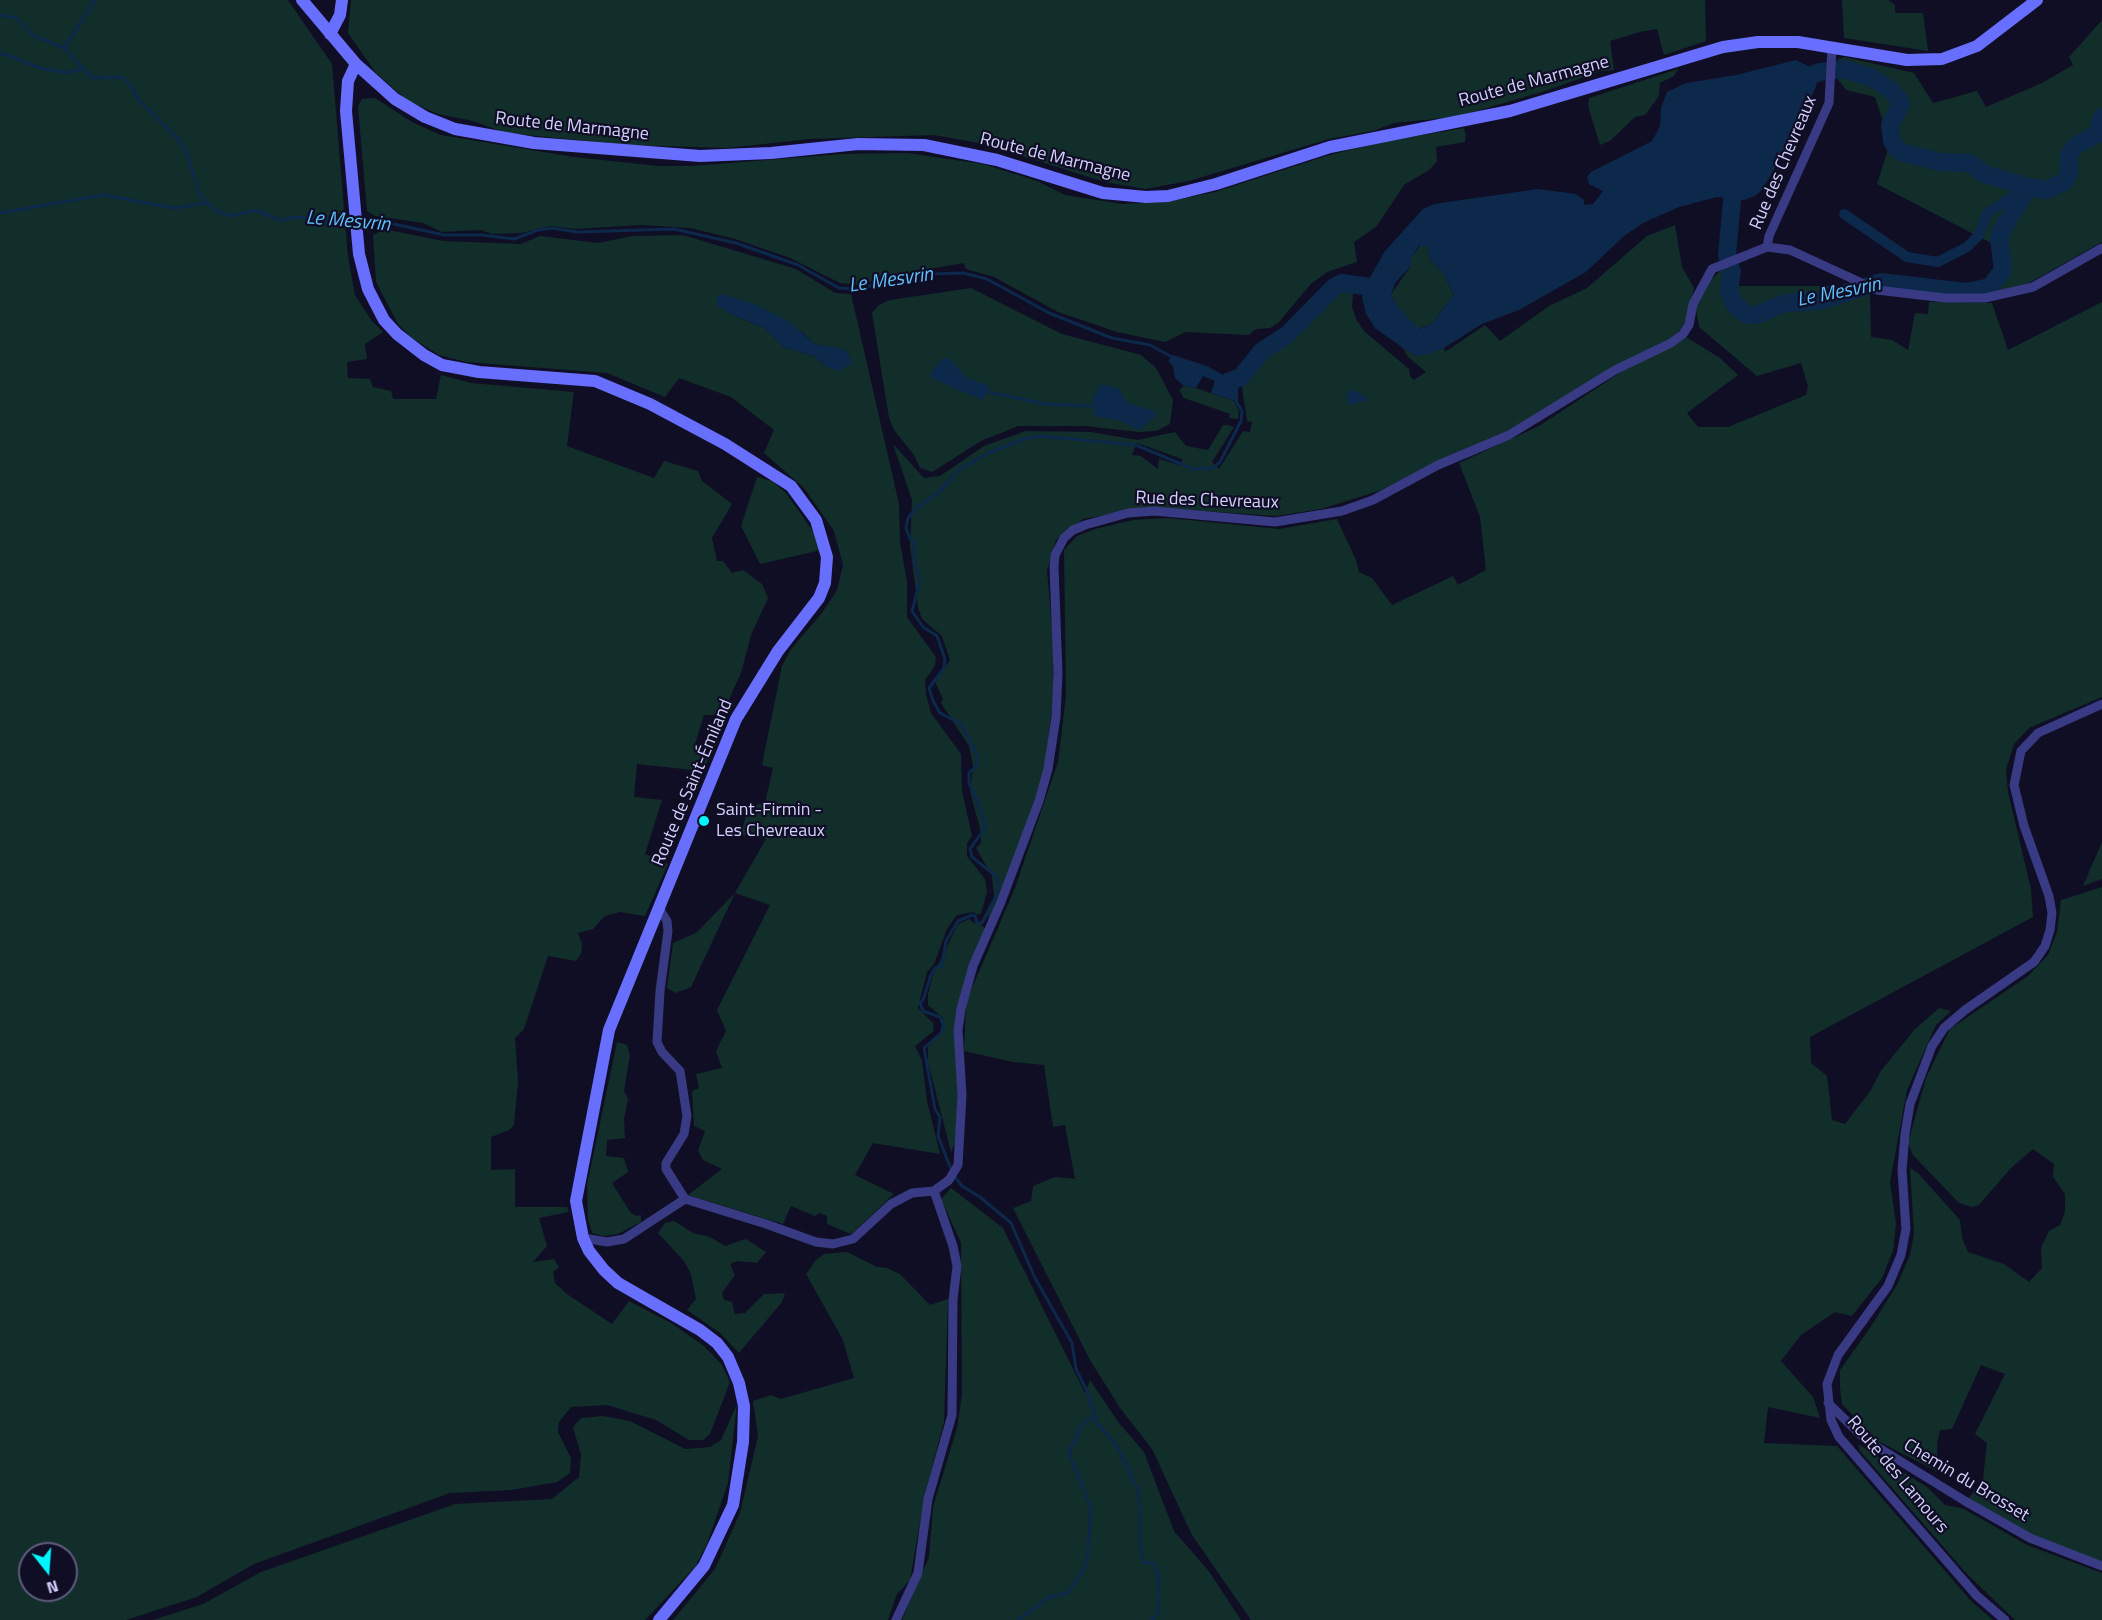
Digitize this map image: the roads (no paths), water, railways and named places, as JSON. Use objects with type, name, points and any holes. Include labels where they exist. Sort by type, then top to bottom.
[{"type":"main road","name":"Route de Marmagne","points":[[302,0],[356,64],[408,108],[455,129],[488,136],[628,152],[700,156],[762,154],[858,144],[924,145],[997,160],[1103,193],[1146,197],[1191,191],[1330,147],[1510,111],[1723,47],[1758,42],[1798,42],[1831,54],[1906,60],[1942,59],[1977,46],[2037,0]]},
{"type":"main road","points":[[330,34],[340,15],[342,0]]},
{"type":"main road","name":"Route de Saint-Émiland","points":[[356,64],[348,81],[346,111],[359,254],[372,297],[384,320],[424,355],[442,365],[460,370],[594,381],[616,389],[697,429],[774,473],[797,493],[816,520],[827,557],[825,583],[809,613],[778,651],[736,719],[609,1030],[576,1201],[584,1238],[594,1258],[618,1283],[700,1330],[717,1343],[728,1357],[739,1383],[744,1406],[743,1442],[733,1505],[704,1566],[659,1620]]},
{"type":"street","name":"Rue des Chevreaux","points":[[934,1191],[949,1179],[956,1169],[961,1134],[962,1095],[958,1030],[961,1009],[973,966],[1001,902],[1039,801],[1048,769],[1056,717],[1058,673],[1054,567],[1055,555],[1064,538],[1085,525],[1128,513],[1154,512],[1275,522],[1341,511],[1373,500],[1438,465],[1509,435],[1615,370],[1671,343],[1683,334],[1689,325],[1693,304],[1703,281],[1712,269],[1767,247],[1769,236],[1829,103],[1831,54]]},
{"type":"street","points":[[1767,247],[1790,250],[1877,290],[1945,298],[2011,294],[2033,287],[2102,248]]},
{"type":"street","name":"Route des Lamours","points":[[2005,1620],[1977,1596],[1839,1437],[1831,1420],[1827,1401],[1827,1384],[1838,1355],[1887,1286],[1901,1255],[1906,1229],[1902,1170],[1905,1134],[1910,1104],[1932,1046],[1944,1028],[1965,1010],[2034,962],[2045,946],[2050,930],[2052,913],[2049,896],[2024,826],[2014,785],[2021,751],[2038,733],[2102,704]]},
{"type":"street","points":[[660,908],[667,921],[668,945],[660,991],[657,1042],[662,1052],[680,1071],[687,1116],[684,1134],[666,1162],[666,1169],[685,1199],[816,1242],[833,1244],[853,1239],[891,1204],[912,1193],[934,1191],[953,1246],[957,1266],[953,1300],[952,1415],[944,1452],[928,1499],[918,1573],[896,1620]]},
{"type":"street","points":[[584,1238],[607,1242],[624,1239],[685,1199]]},
{"type":"street","name":"Chemin du Brosset","points":[[1827,1401],[1866,1440],[1965,1501],[2030,1539],[2102,1566]]},
{"type":"water","points":[[1796,60],[1820,72],[1815,89],[1775,168],[1762,190],[1755,196],[1744,200],[1717,197],[1679,207],[1643,223],[1624,236],[1586,272],[1519,310],[1482,324],[1444,348],[1429,354],[1416,356],[1375,328],[1366,314],[1362,298],[1369,279],[1385,251],[1423,209],[1434,204],[1538,189],[1576,194],[1584,200],[1584,205],[1593,204],[1603,191],[1589,184],[1587,177],[1591,172],[1652,141],[1660,126],[1661,108],[1667,92],[1686,83],[1736,75]],"holes":[[[1419,246],[1427,246],[1430,260],[1443,272],[1454,295],[1431,324],[1419,329],[1397,306],[1391,294],[1396,282],[1411,266],[1411,258]]]},
{"type":"water","points":[[722,294],[759,306],[790,322],[815,344],[842,349],[849,354],[852,364],[838,371],[826,366],[814,356],[783,347],[764,328],[730,314],[717,305],[717,298]]},
{"type":"water","points":[[1173,355],[1207,366],[1223,375],[1233,376],[1238,384],[1238,402],[1211,393],[1215,381],[1203,376],[1196,388],[1184,386],[1175,378],[1173,366],[1168,361]]},
{"type":"water","points":[[944,357],[950,359],[967,378],[988,385],[988,392],[982,400],[932,378],[930,374]]},
{"type":"water","points":[[1102,384],[1118,388],[1127,402],[1154,411],[1156,416],[1139,430],[1119,420],[1095,416],[1092,398]]},
{"type":"water","points":[[1347,391],[1356,391],[1366,397],[1365,401],[1349,405]]},
{"type":"waterway","points":[[64,48],[95,0]]},
{"type":"waterway","name":"Le Mesvrin","points":[[0,15],[16,18],[34,36],[64,48],[92,78],[121,77],[129,83],[138,99],[178,139],[188,156],[200,195],[217,212],[234,216],[259,211],[282,221],[294,217],[353,223]]},
{"type":"waterway","points":[[0,53],[44,69],[68,73],[81,69]]},
{"type":"waterway","name":"Le Mesvrin","points":[[1797,80],[1820,72],[1843,69],[1871,77],[1892,91],[1901,103],[1890,125],[1892,141],[1896,148],[1904,153],[1940,162],[1969,163],[1985,174],[2028,187],[2047,190],[2065,181],[2069,174],[2069,156],[2074,147],[2097,134],[2102,117]]},
{"type":"waterway","points":[[1844,214],[1907,257],[1938,262],[1967,247],[1979,235],[1987,213],[2028,187]]},
{"type":"waterway","name":"Le Mesvrin","points":[[1733,190],[1727,255],[1732,272],[1729,290],[1734,304],[1746,314],[1757,315],[1785,303],[1820,301],[1881,282],[1966,292],[1990,287],[2003,270],[1999,239],[2002,230],[2028,187]]},
{"type":"waterway","points":[[0,213],[103,195],[174,208],[207,203]]},
{"type":"waterway","name":"Le Mesvrin","points":[[360,223],[380,221],[444,235],[483,235],[514,239],[538,230],[552,228],[577,232],[674,229],[736,243],[798,265],[839,288],[855,289],[928,274],[963,273],[987,279],[1049,313],[1112,338],[1150,345],[1172,357]]},
{"type":"waterway","name":"Le Mesvrin","points":[[1228,382],[1241,377],[1262,351],[1288,334],[1334,287],[1342,283],[1370,287],[1380,283],[1386,275]]},
{"type":"waterway","points":[[988,392],[1044,404],[1092,406]]},
{"type":"waterway","points":[[1152,1620],[1158,1614],[1159,1576],[1154,1563],[1144,1563],[1141,1555],[1139,1493],[1117,1446],[1097,1423],[1088,1393],[1076,1369],[1072,1343],[1035,1278],[1011,1223],[980,1197],[962,1186],[953,1174],[938,1136],[940,1117],[935,1109],[924,1048],[941,1033],[944,1027],[940,1017],[923,1011],[920,1003],[935,968],[942,966],[946,941],[958,921],[972,915],[975,916],[977,923],[982,923],[997,894],[998,882],[996,876],[972,857],[970,849],[985,828],[978,802],[969,783],[969,773],[977,765],[977,755],[961,724],[940,713],[933,701],[929,688],[944,668],[945,659],[937,636],[923,627],[912,611],[920,581],[915,565],[914,541],[910,539],[906,528],[908,518],[916,508],[940,491],[959,470],[988,453],[1024,439],[1040,436],[1136,445],[1193,469],[1213,468],[1220,462],[1241,421],[1242,411],[1236,401]]},
{"type":"waterway","points":[[1018,1620],[1050,1597],[1069,1592],[1087,1563],[1091,1508],[1069,1453],[1083,1423],[1095,1416]]},
{"type":"place","name":"Saint-Firmin - Les Chevreaux","points":[[704,821]]}]
